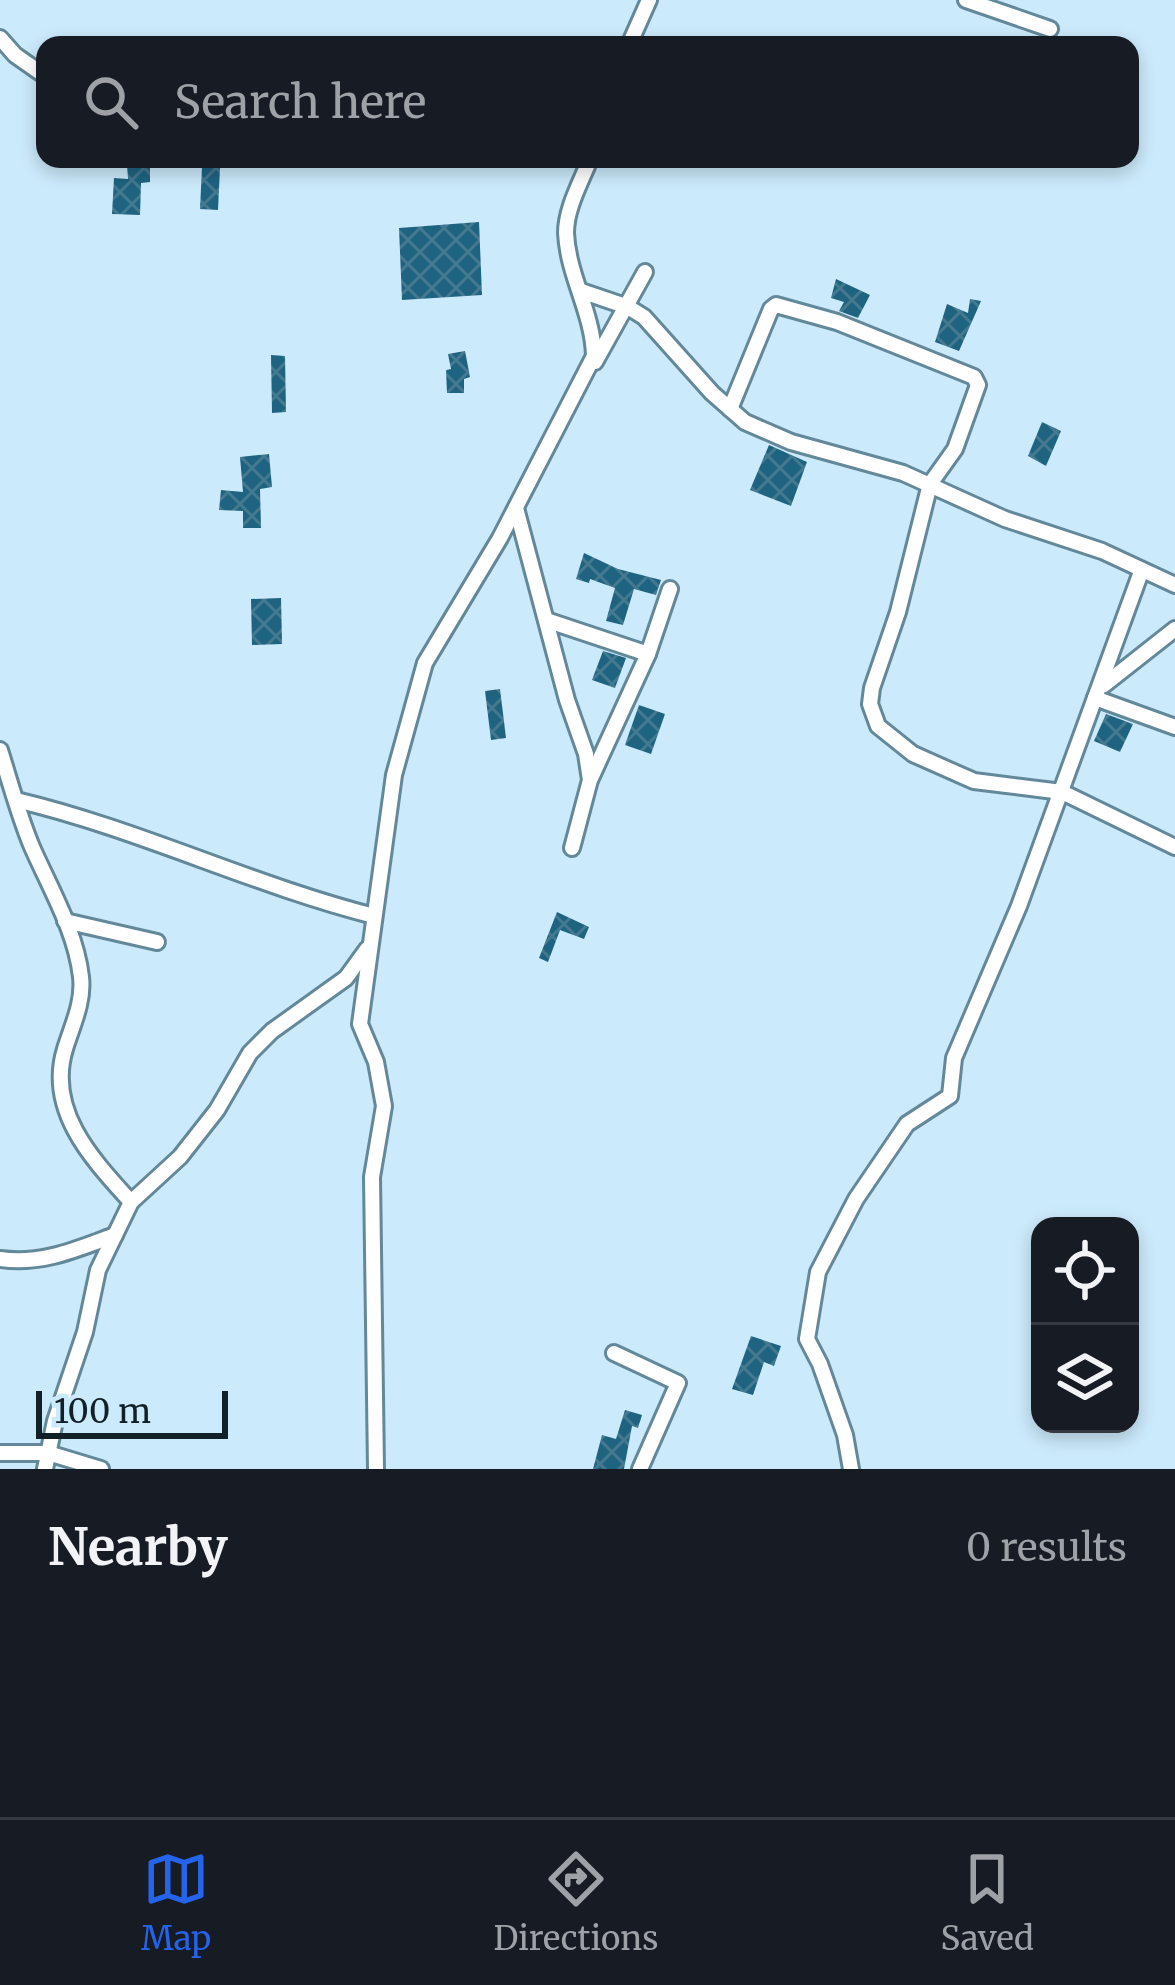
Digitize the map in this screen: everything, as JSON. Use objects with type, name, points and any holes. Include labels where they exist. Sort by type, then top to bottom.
[{"type":"street","points":[[633,36],[649,0]]},
{"type":"street","points":[[966,0],[1050,29]]},
{"type":"street","points":[[0,38],[8,55],[36,71]]},
{"type":"street","points":[[586,168],[566,231],[593,331],[594,356],[587,376]]},
{"type":"street","points":[[376,1469],[372,1177],[384,1106],[376,1062],[360,1024],[394,775],[425,663],[646,272]]},
{"type":"street","points":[[581,291],[628,307],[657,328],[745,422],[778,437],[930,484],[1005,519],[1102,550],[1175,585]]},
{"type":"street","points":[[730,410],[771,309],[782,305],[837,322],[977,380],[955,448],[930,484],[898,612],[872,688],[870,704],[878,726],[914,754],[974,781],[1062,792],[1175,847]]},
{"type":"street","points":[[516,508],[590,780]]},
{"type":"street","points":[[850,1469],[844,1436],[807,1339],[818,1272],[856,1198],[907,1124],[950,1096],[954,1058],[1003,946],[1141,572]]},
{"type":"street","points":[[572,848],[590,780],[648,654],[670,590]]},
{"type":"street","points":[[546,620],[648,654]]},
{"type":"street","points":[[1098,692],[1175,629]]},
{"type":"street","points":[[1098,692],[1175,727]]},
{"type":"street","points":[[0,750],[81,978],[79,1005],[63,1053],[64,1105],[93,1160],[131,1202]]},
{"type":"street","points":[[16,800],[134,833],[317,902],[374,916]]},
{"type":"street","points":[[64,921],[157,942]]},
{"type":"street","points":[[45,1469],[98,1270],[131,1202],[193,1142],[218,1110],[250,1053],[272,1031],[346,978],[370,945]]},
{"type":"street","points":[[0,1259],[56,1257],[115,1235]]},
{"type":"street","points":[[614,1354],[678,1383],[640,1469]]},
{"type":"street","points":[[0,1453],[48,1453],[101,1469]]},
{"type":"building","points":[[127,168],[150,168],[150,182],[141,183],[140,215],[112,214],[114,178],[128,179]]},
{"type":"building","points":[[202,168],[220,168],[218,210],[200,209]]},
{"type":"building","points":[[479,222],[482,295],[402,300],[399,228]]},
{"type":"building","points":[[836,279],[870,295],[858,318],[839,311],[844,302],[831,298]]},
{"type":"building","points":[[970,299],[981,301],[959,351],[935,342],[947,304],[968,313]]},
{"type":"building","points":[[465,351],[470,377],[464,379],[464,393],[447,393],[448,354]]},
{"type":"building","points":[[271,355],[285,356],[286,412],[272,413]]},
{"type":"building","points":[[1042,422],[1061,431],[1046,466],[1028,456]]},
{"type":"building","points":[[769,445],[807,462],[791,506],[750,490]]},
{"type":"building","points":[[269,454],[272,487],[260,489],[261,528],[243,528],[243,511],[219,510],[221,490],[243,492],[240,457]]},
{"type":"building","points":[[584,553],[618,569],[661,580],[656,595],[634,589],[623,625],[606,621],[615,588],[576,579]]},
{"type":"building","points":[[281,598],[282,644],[252,645],[251,599]]},
{"type":"building","points":[[603,651],[626,658],[615,688],[592,680]]},
{"type":"building","points":[[500,689],[506,738],[491,740],[485,691]]},
{"type":"building","points":[[639,705],[665,714],[651,754],[625,745]]},
{"type":"building","points":[[1106,714],[1133,724],[1120,752],[1094,741]]},
{"type":"building","points":[[557,912],[589,927],[584,939],[560,930],[548,962],[539,958]]},
{"type":"building","points":[[751,1336],[781,1346],[774,1366],[764,1362],[753,1395],[732,1389]]},
{"type":"building","points":[[625,1410],[642,1415],[638,1428],[632,1426],[624,1469],[593,1469],[602,1435],[616,1439]]}]
